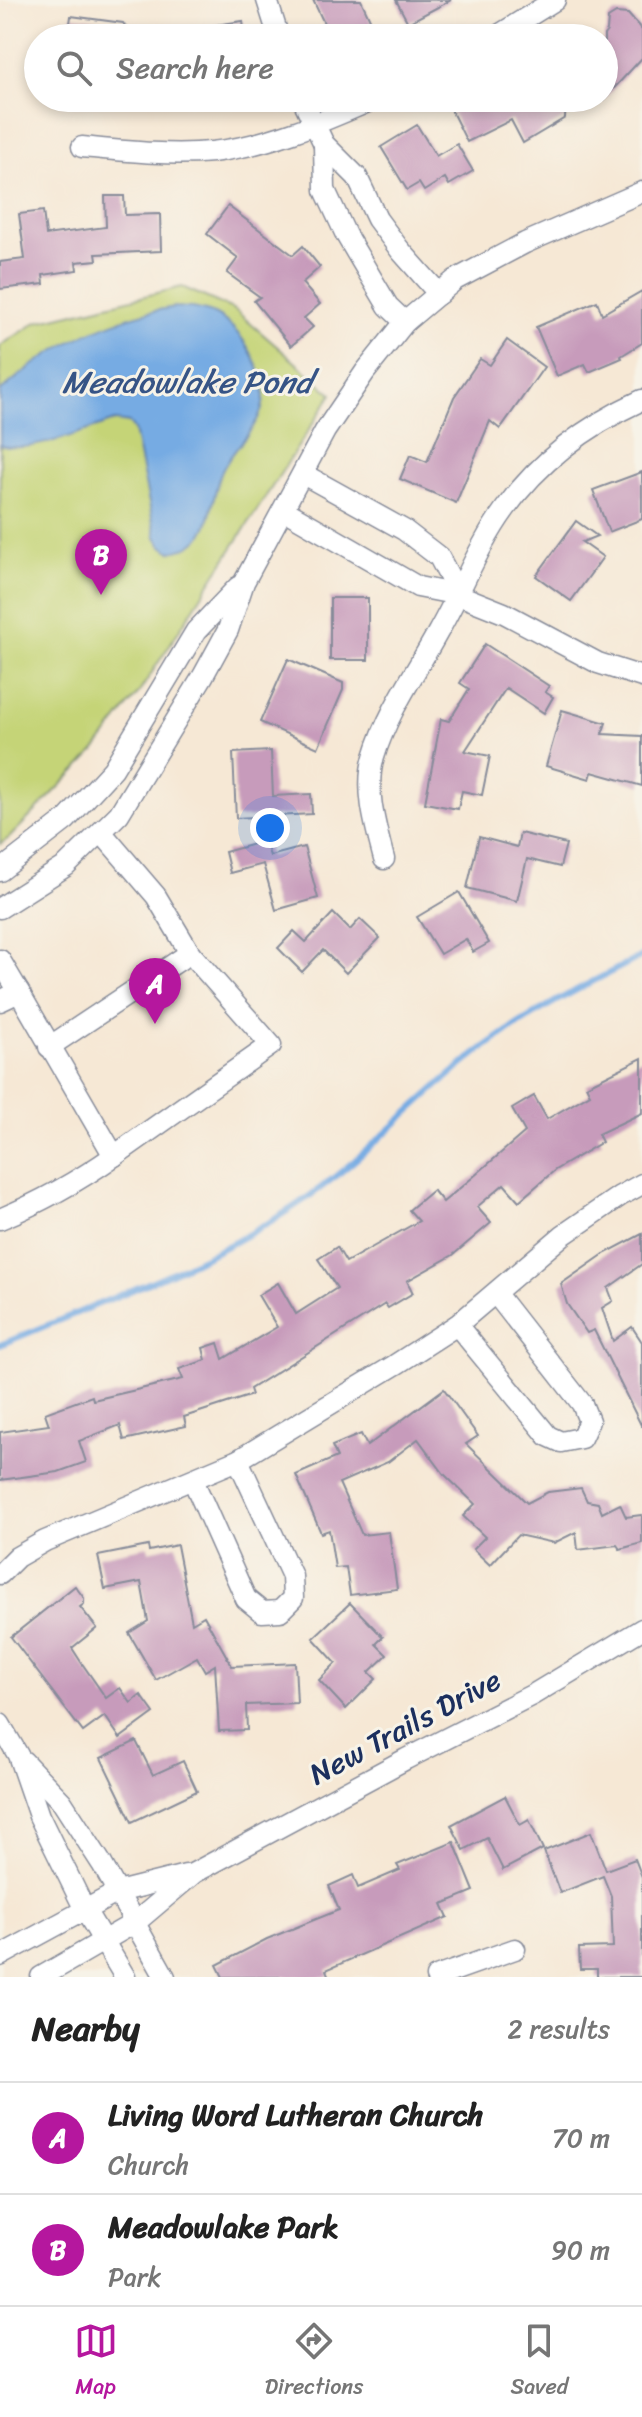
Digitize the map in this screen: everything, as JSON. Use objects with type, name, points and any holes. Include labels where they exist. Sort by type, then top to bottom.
[{"type":"street","points":[[267,0],[275,24]]},
{"type":"street","points":[[516,24],[555,0]]},
{"type":"street","points":[[308,112],[324,144],[357,177],[377,219],[439,294]]},
{"type":"street","points":[[82,147],[152,153],[213,152],[256,143],[341,112]]},
{"type":"street","points":[[324,144],[325,190],[388,306],[405,322]]},
{"type":"street","points":[[0,908],[66,866],[119,814],[228,630],[244,582],[325,431],[405,322],[455,280],[525,243],[642,192]]},
{"type":"street","points":[[335,211],[367,197]]},
{"type":"street","points":[[384,859],[373,816],[373,759],[395,709],[503,511],[521,489],[581,432],[642,400]]},
{"type":"street","points":[[303,474],[404,530],[439,557],[459,595]]},
{"type":"street","points":[[284,510],[418,587],[459,595],[504,613],[598,663],[642,677]]},
{"type":"street","points":[[0,871],[66,820],[113,769],[196,631],[244,582]]},
{"type":"street","points":[[0,1219],[76,1183],[271,1045],[190,953],[156,896],[102,833]]},
{"type":"street","points":[[49,1047],[190,953]]},
{"type":"street","points":[[0,960],[114,1156]]},
{"type":"street","points":[[0,1001],[19,992]]},
{"type":"street","points":[[0,1574],[17,1557],[45,1541],[238,1460],[329,1405],[457,1325],[563,1235],[642,1184]]},
{"type":"street","points":[[457,1325],[548,1436],[561,1442],[581,1438],[589,1421],[582,1404],[496,1294]]},
{"type":"street","points":[[193,1480],[246,1599],[262,1612],[280,1611],[293,1598],[292,1576],[238,1460]]},
{"type":"street","name":"New Trails Drive","points":[[41,1977],[136,1922],[194,1873],[534,1694],[642,1629]]},
{"type":"street","points":[[0,1724],[18,1755],[39,1816],[85,1910],[125,1977]]},
{"type":"street","points":[[18,1755],[62,1802],[136,1922],[165,1977]]},
{"type":"street","name":"New Trails Drive","points":[[0,1956],[118,1892],[194,1873]]},
{"type":"street","points":[[436,1977],[515,1949]]},
{"type":"green space","points":[[182,287],[235,310],[332,394],[140,691],[93,753],[0,844],[0,346],[37,322]]},
{"type":"water","name":"Meadowlake Pond","points":[[175,307],[216,315],[236,332],[253,356],[263,383],[264,397],[258,418],[222,471],[204,532],[186,548],[171,552],[156,537],[134,430],[129,423],[115,421],[26,447],[0,445],[0,392],[39,361],[81,336],[127,318]]},
{"type":"building","points":[[313,0],[361,0],[372,24],[324,24]]},
{"type":"building","points":[[396,0],[451,0],[408,23]]},
{"type":"building","points":[[616,13],[628,14],[642,30],[642,58],[618,84],[618,24],[608,24],[608,18]]},
{"type":"building","points":[[71,16],[124,24],[70,24]]},
{"type":"building","points":[[452,112],[565,112],[565,118],[523,143],[511,120],[467,142]]},
{"type":"building","points":[[417,125],[436,156],[457,144],[473,171],[449,185],[445,178],[424,191],[419,183],[407,190],[381,147]]},
{"type":"building","points":[[105,196],[124,196],[125,215],[160,214],[161,251],[96,254],[97,260],[76,262],[77,270],[43,275],[44,284],[0,289],[0,262],[25,259],[19,214],[43,211],[46,235],[106,227]]},
{"type":"building","points":[[228,206],[293,255],[303,246],[320,267],[302,283],[320,304],[304,318],[313,327],[291,346],[254,301],[260,297],[227,273],[238,258],[207,234]]},
{"type":"building","points":[[642,291],[642,343],[622,358],[589,372],[585,364],[557,376],[536,327],[597,301],[602,314]]},
{"type":"building","points":[[507,340],[544,367],[500,429],[490,421],[456,503],[400,479],[410,455],[427,462],[454,397],[480,359],[490,365]]},
{"type":"building","points":[[642,472],[642,519],[609,532],[593,490]]},
{"type":"building","points":[[576,521],[597,536],[582,542],[603,557],[571,601],[536,576]]},
{"type":"building","points":[[330,598],[368,598],[368,660],[330,660]]},
{"type":"building","points":[[485,644],[549,686],[545,692],[553,697],[544,713],[506,688],[465,751],[490,756],[482,795],[462,791],[458,809],[425,803],[441,719],[449,721],[469,689],[460,683]]},
{"type":"building","points":[[288,659],[343,683],[343,690],[318,748],[260,722]]},
{"type":"building","points":[[562,710],[606,723],[602,734],[642,736],[642,786],[592,772],[590,779],[546,766]]},
{"type":"building","points":[[271,751],[273,796],[311,794],[312,814],[236,818],[233,753]]},
{"type":"building","points":[[520,833],[566,844],[560,867],[527,859],[517,901],[467,888],[479,837],[517,847]]},
{"type":"building","points":[[265,841],[270,856],[304,847],[318,898],[276,910],[263,864],[230,873],[225,852]]},
{"type":"building","points":[[459,892],[489,943],[473,952],[466,939],[440,954],[417,917]]},
{"type":"building","points":[[333,913],[350,930],[360,919],[380,938],[346,973],[323,950],[302,972],[278,948],[294,931],[306,942]]},
{"type":"building","points":[[642,1058],[642,1113],[598,1134],[602,1142],[555,1170],[519,1201],[504,1184],[477,1207],[491,1223],[453,1255],[407,1281],[413,1293],[388,1308],[385,1304],[250,1389],[252,1395],[184,1417],[186,1426],[124,1440],[120,1425],[79,1441],[86,1462],[58,1472],[0,1480],[0,1432],[49,1425],[45,1413],[92,1396],[93,1400],[183,1379],[179,1369],[206,1360],[203,1348],[218,1343],[223,1359],[277,1327],[258,1295],[278,1283],[296,1314],[337,1288],[318,1259],[337,1247],[346,1262],[419,1221],[409,1210],[433,1190],[443,1202],[472,1178],[525,1132],[512,1109],[534,1096],[547,1119],[590,1094],[586,1086]]},
{"type":"building","points":[[642,1234],[642,1264],[608,1288],[613,1301],[602,1308],[613,1341],[632,1327],[642,1342],[642,1427],[594,1330],[587,1333],[567,1304],[561,1284],[604,1254]]},
{"type":"building","points":[[444,1389],[478,1436],[466,1444],[527,1503],[548,1492],[581,1488],[587,1501],[598,1503],[602,1513],[620,1504],[626,1517],[642,1515],[642,1543],[620,1549],[617,1545],[578,1550],[576,1532],[554,1543],[518,1535],[490,1565],[473,1549],[485,1537],[463,1516],[475,1504],[444,1474],[418,1439],[388,1462],[339,1483],[362,1535],[389,1532],[397,1589],[350,1595],[346,1567],[335,1568],[329,1530],[321,1533],[296,1475],[337,1457],[332,1446],[361,1434],[367,1446]]},
{"type":"building","points":[[177,1545],[192,1623],[204,1616],[232,1666],[295,1663],[297,1703],[246,1705],[247,1730],[219,1731],[215,1665],[205,1671],[197,1657],[156,1680],[129,1633],[148,1621],[141,1582],[105,1589],[98,1556],[148,1546],[149,1551]]},
{"type":"building","points":[[75,1586],[84,1598],[84,1604],[80,1607],[97,1628],[72,1648],[106,1698],[120,1688],[131,1703],[141,1695],[154,1713],[120,1738],[105,1716],[83,1732],[11,1637]]},
{"type":"building","points":[[350,1603],[383,1637],[376,1644],[387,1655],[369,1672],[376,1679],[346,1709],[319,1680],[336,1663],[313,1638]]},
{"type":"building","points":[[136,1741],[153,1775],[183,1761],[197,1791],[132,1822],[101,1758]]},
{"type":"building","points":[[505,1796],[520,1825],[529,1820],[543,1849],[503,1870],[487,1838],[464,1850],[451,1825]]},
{"type":"building","points":[[591,1832],[606,1870],[635,1859],[642,1877],[642,1977],[597,1977],[597,1969],[580,1969],[579,1948],[613,1947],[611,1896],[603,1876],[560,1893],[544,1851]]},
{"type":"building","points":[[454,1842],[474,1891],[442,1904],[448,1917],[326,1970],[329,1977],[223,1977],[217,1965],[267,1939],[339,1910],[329,1886],[353,1875],[358,1888],[400,1870],[397,1865]]},
{"type":"waterway","points":[[0,1345],[151,1282],[261,1227],[345,1169],[461,1066],[504,1034],[562,998],[642,956]]},
{"type":"place","name":"Meadowlake Park","points":[[101,595]]},
{"type":"place","name":"Living Word Lutheran Church","points":[[155,1024]]}]
